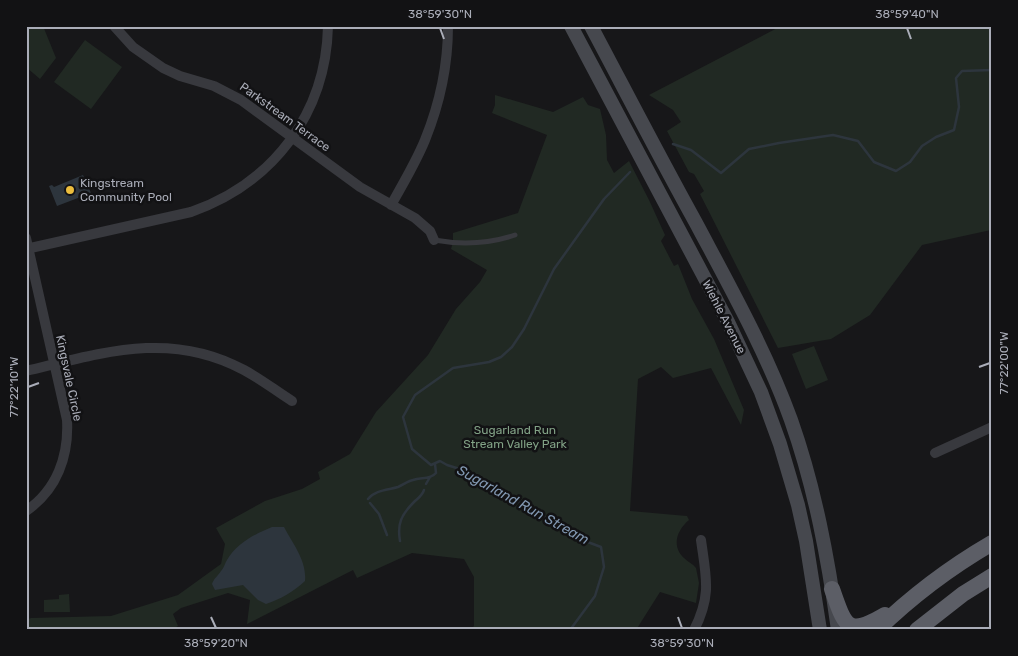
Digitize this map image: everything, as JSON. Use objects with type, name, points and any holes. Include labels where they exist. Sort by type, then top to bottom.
[{"type":"highway","points":[[876,630],[934,580],[992,543]]},
{"type":"highway","points":[[917,630],[957,598],[992,576]]},
{"type":"highway","points":[[832,589],[844,620],[855,628],[872,623],[904,604]]},
{"type":"main road","name":"Wiehle Avenue","points":[[571,26],[739,344],[771,418],[789,472],[802,523],[820,630]]},
{"type":"main road","name":"Wiehle Avenue","points":[[591,26],[762,351],[788,412],[811,485],[822,530],[838,630]]},
{"type":"street","name":"Parkstream Terrace","points":[[114,26],[133,47],[148,59],[180,76],[228,92],[360,187],[423,224],[434,240]]},
{"type":"street","points":[[27,245],[181,214],[208,206],[247,183],[266,168],[292,138],[312,104],[325,62],[328,26]]},
{"type":"street","points":[[392,205],[424,142],[436,110],[446,62],[448,26]]},
{"type":"street","name":"Kingsvale Circle","points":[[26,511],[40,500],[50,488],[58,474],[66,448],[66,420],[27,245]]},
{"type":"street","points":[[26,370],[124,349],[146,347],[187,350],[226,361],[244,370],[292,402]]},
{"type":"street","points":[[935,453],[992,427]]},
{"type":"street","points":[[694,630],[705,604],[707,589],[701,540]]},
{"type":"lane","points":[[434,240],[455,244],[478,243],[498,241],[515,235]]},
{"type":"green space","points":[[26,26],[43,26],[56,58],[40,79],[26,67]]},
{"type":"green space","points":[[781,26],[992,26],[992,222],[991,230],[922,245],[870,315],[831,339],[778,348],[700,194],[704,191],[694,174],[689,172],[667,131],[681,122],[673,110],[649,95]]},
{"type":"green space","points":[[85,40],[122,67],[91,109],[54,82]]},
{"type":"green space","name":"Sugarland Run Stream Valley Park","points":[[495,95],[553,112],[583,97],[588,105],[600,109],[606,135],[607,160],[614,173],[629,161],[665,235],[661,241],[674,266],[678,264],[692,299],[714,339],[744,410],[741,425],[711,368],[673,378],[661,367],[638,379],[630,511],[687,516],[689,520],[681,528],[677,543],[680,553],[696,568],[699,583],[696,603],[660,592],[636,630],[470,630],[474,626],[474,577],[464,559],[412,553],[357,578],[353,570],[247,624],[250,600],[228,593],[181,608],[173,614],[178,626],[171,630],[41,630],[26,628],[26,620],[31,618],[111,616],[178,595],[221,564],[225,544],[216,528],[265,501],[302,489],[320,479],[318,472],[350,454],[376,412],[428,355],[456,309],[480,282],[487,270],[451,249],[453,233],[518,213],[547,135],[492,113],[495,105]]},
{"type":"green space","points":[[814,346],[828,380],[806,389],[792,354]]},
{"type":"green space","points":[[69,594],[70,612],[44,612],[44,600],[59,599],[59,595]]},
{"type":"shaded area","name":"Kingstream Community Pool","points":[[83,175],[91,193],[57,206],[49,186],[52,185],[54,187]]},
{"type":"shaded area","points":[[272,527],[284,527],[302,560],[305,581],[287,595],[266,604],[258,600],[243,585],[215,590],[212,584],[231,554],[253,536]]},
{"type":"waterway","name":"Sugarland Run Stream","points":[[673,144],[691,150],[721,173],[749,149],[833,135],[858,141],[874,162],[896,171],[910,162],[922,146],[936,137],[954,130],[959,107],[956,78],[962,71],[992,70]]},
{"type":"waterway","name":"Sugarland Run Stream","points":[[570,630],[595,596],[604,567],[601,547],[585,541],[466,471],[440,461],[431,465],[412,449],[403,417],[415,395],[453,368],[489,362],[501,357],[512,347],[524,329],[554,269],[604,199],[630,172]]},
{"type":"waterway","points":[[368,499],[378,492],[398,487],[416,479],[431,477],[436,473],[435,464]]},
{"type":"waterway","points":[[426,484],[430,477]]},
{"type":"waterway","points":[[400,541],[399,530],[401,520],[424,490]]},
{"type":"waterway","points":[[370,503],[379,514],[387,535]]},
{"type":"place","name":"Kingstream Community Pool","points":[[70,190]]}]
